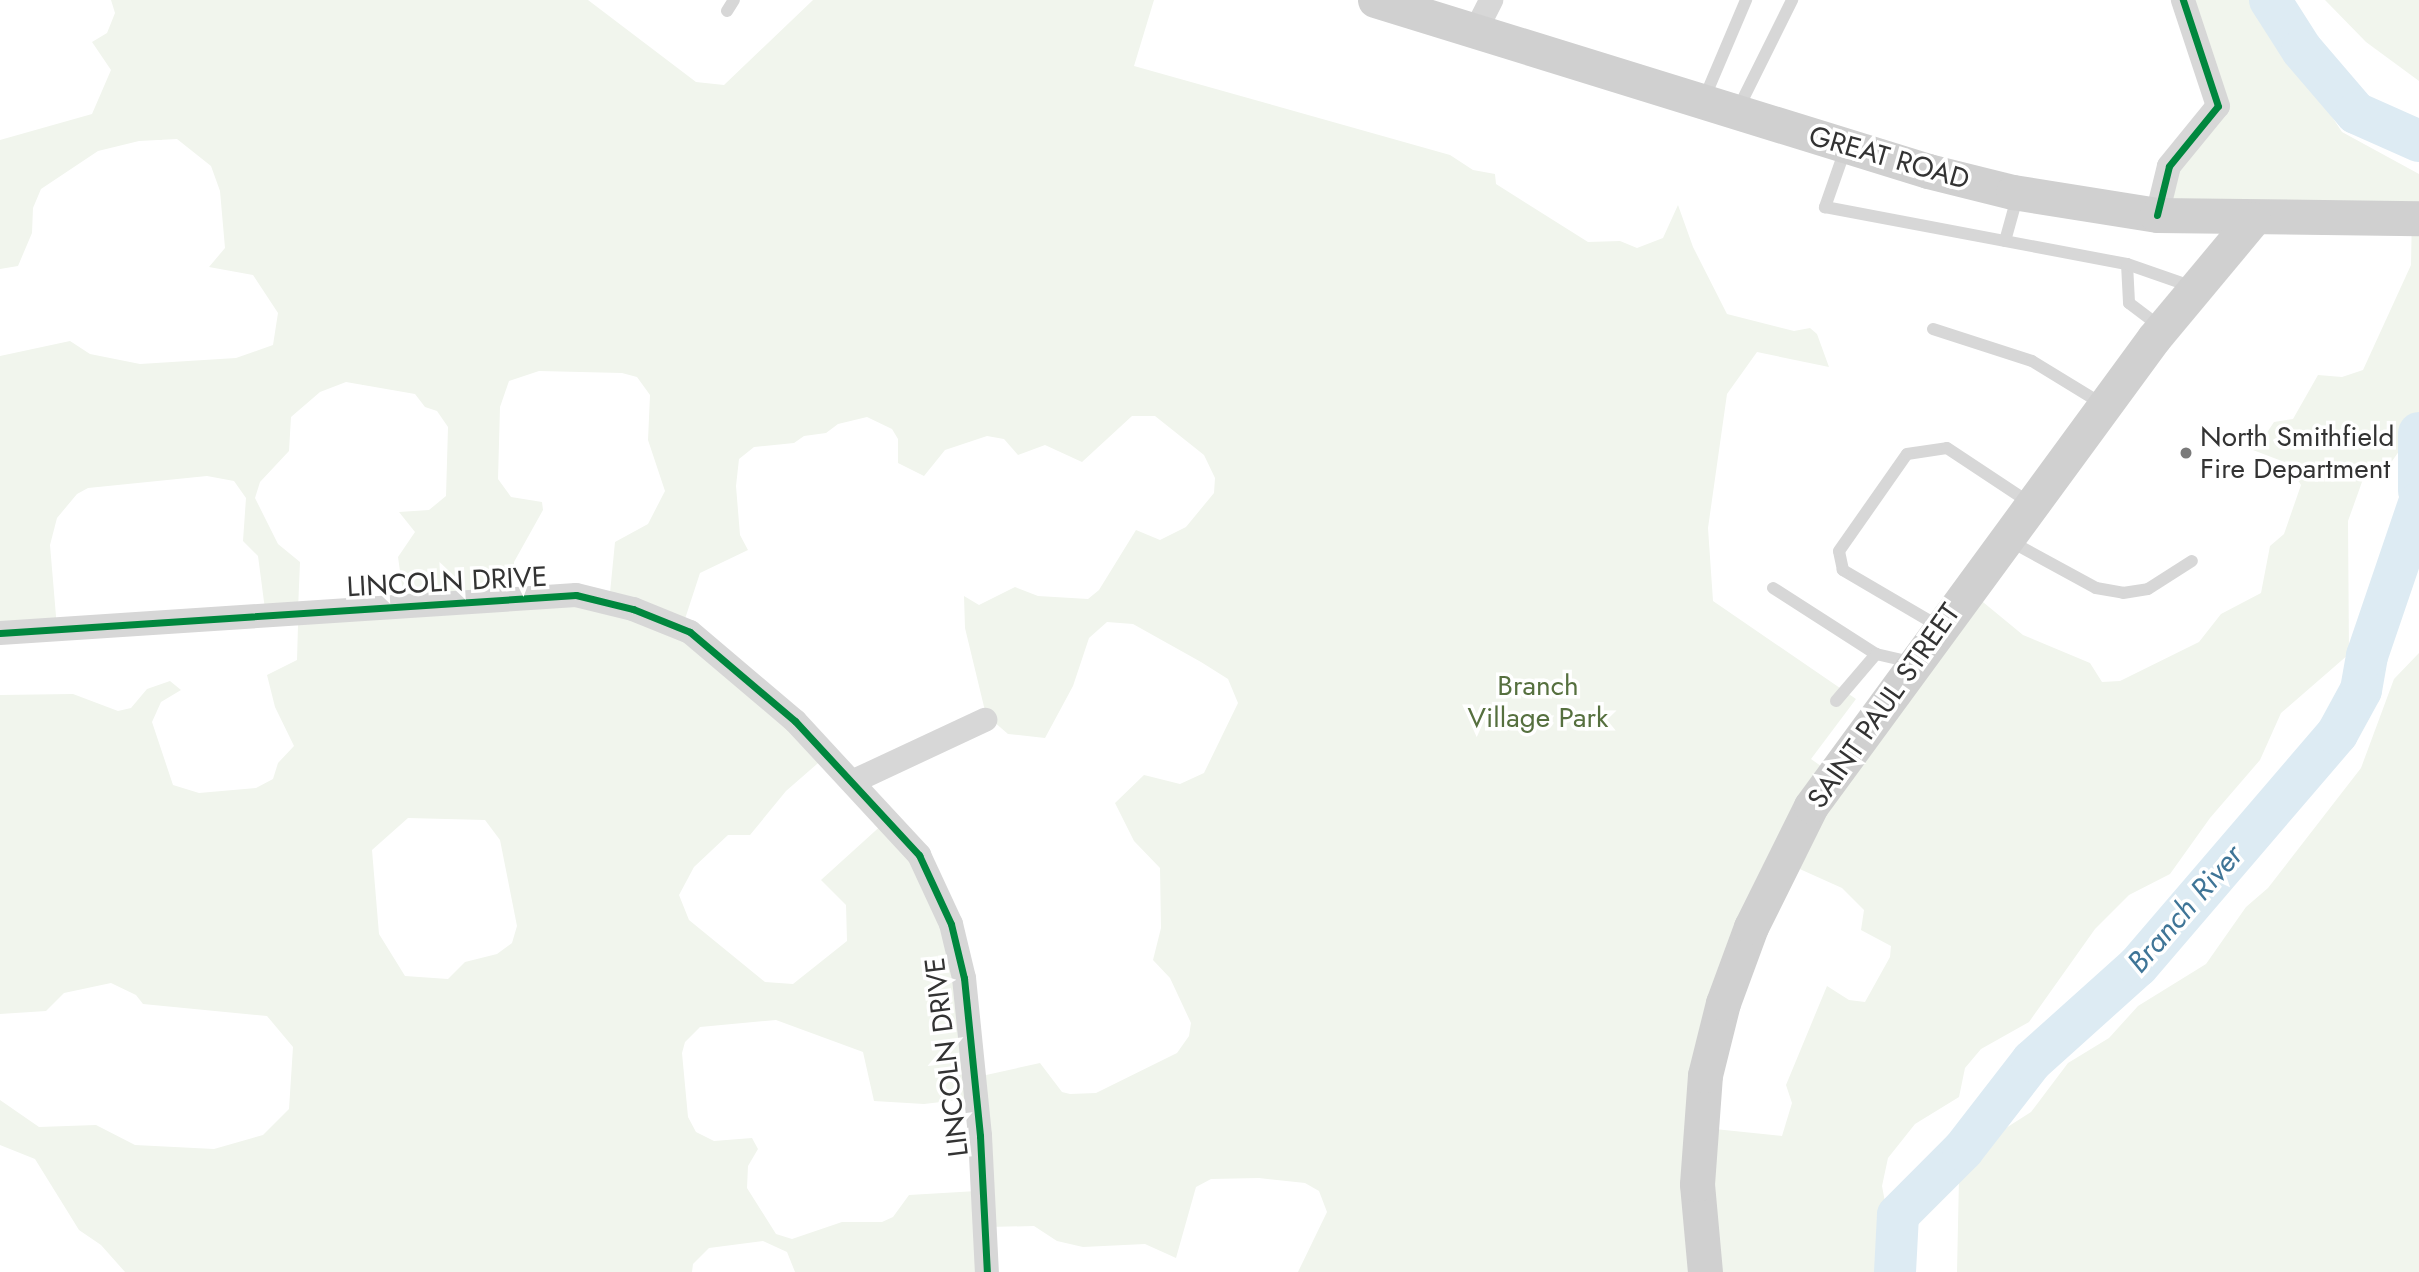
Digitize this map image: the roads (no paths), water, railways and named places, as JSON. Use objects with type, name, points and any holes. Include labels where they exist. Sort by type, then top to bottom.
[{"type":"main road","name":"GREAT ROAD","points":[[1389,2],[1475,32],[1736,113],[2018,193],[2157,215],[2253,219],[2418,218]]},
{"type":"main road","name":"SAINT PAUL STREET","points":[[1704,1272],[1697,1184],[1705,1075],[1723,1003],[1751,928],[1811,806],[2104,405],[2162,328],[2253,219]]},
{"type":"street","points":[[1475,32],[1491,0]]},
{"type":"street","points":[[2157,215],[2169,166],[2218,106],[2183,0]]},
{"type":"street","name":"LINCOLN DRIVE","points":[[0,633],[576,595],[633,609],[690,632],[785,713],[854,781],[919,855],[951,924],[972,1046],[986,1272]]},
{"type":"street","points":[[854,781],[985,720]]},
{"type":"lane","points":[[1702,102],[1746,0]]},
{"type":"lane","points":[[1736,113],[1792,0]]},
{"type":"lane","points":[[1846,146],[1825,207],[2127,264],[2196,288]]},
{"type":"lane","points":[[2005,241],[2018,193]]},
{"type":"lane","points":[[2127,264],[2129,303],[2162,328]]},
{"type":"lane","points":[[1933,329],[2032,361],[2104,405]]},
{"type":"lane","points":[[1940,627],[1843,570],[1839,551],[1907,454],[1947,448],[2031,503]]},
{"type":"lane","points":[[2005,538],[2095,588],[2123,593],[2148,589],[2192,561]]},
{"type":"lane","points":[[1773,587],[1876,654],[1914,663]]},
{"type":"lane","points":[[1836,701],[1876,654]]},
{"type":"waterway","name":"Branch River","points":[[2270,0],[2302,50],[2356,113],[2419,141]]},
{"type":"waterway","name":"Branch River","points":[[2419,433],[2419,491]]},
{"type":"waterway","name":"Branch River","points":[[1895,1272],[1898,1215],[1963,1150],[2032,1061],[2138,966],[2337,734],[2361,690],[2367,656],[2419,503]]},
{"type":"place","name":"North Smithfield Fire Department","points":[[2186,453]]},
{"type":"park label","name":"Branch Village Park","points":[[1538,702]]}]
